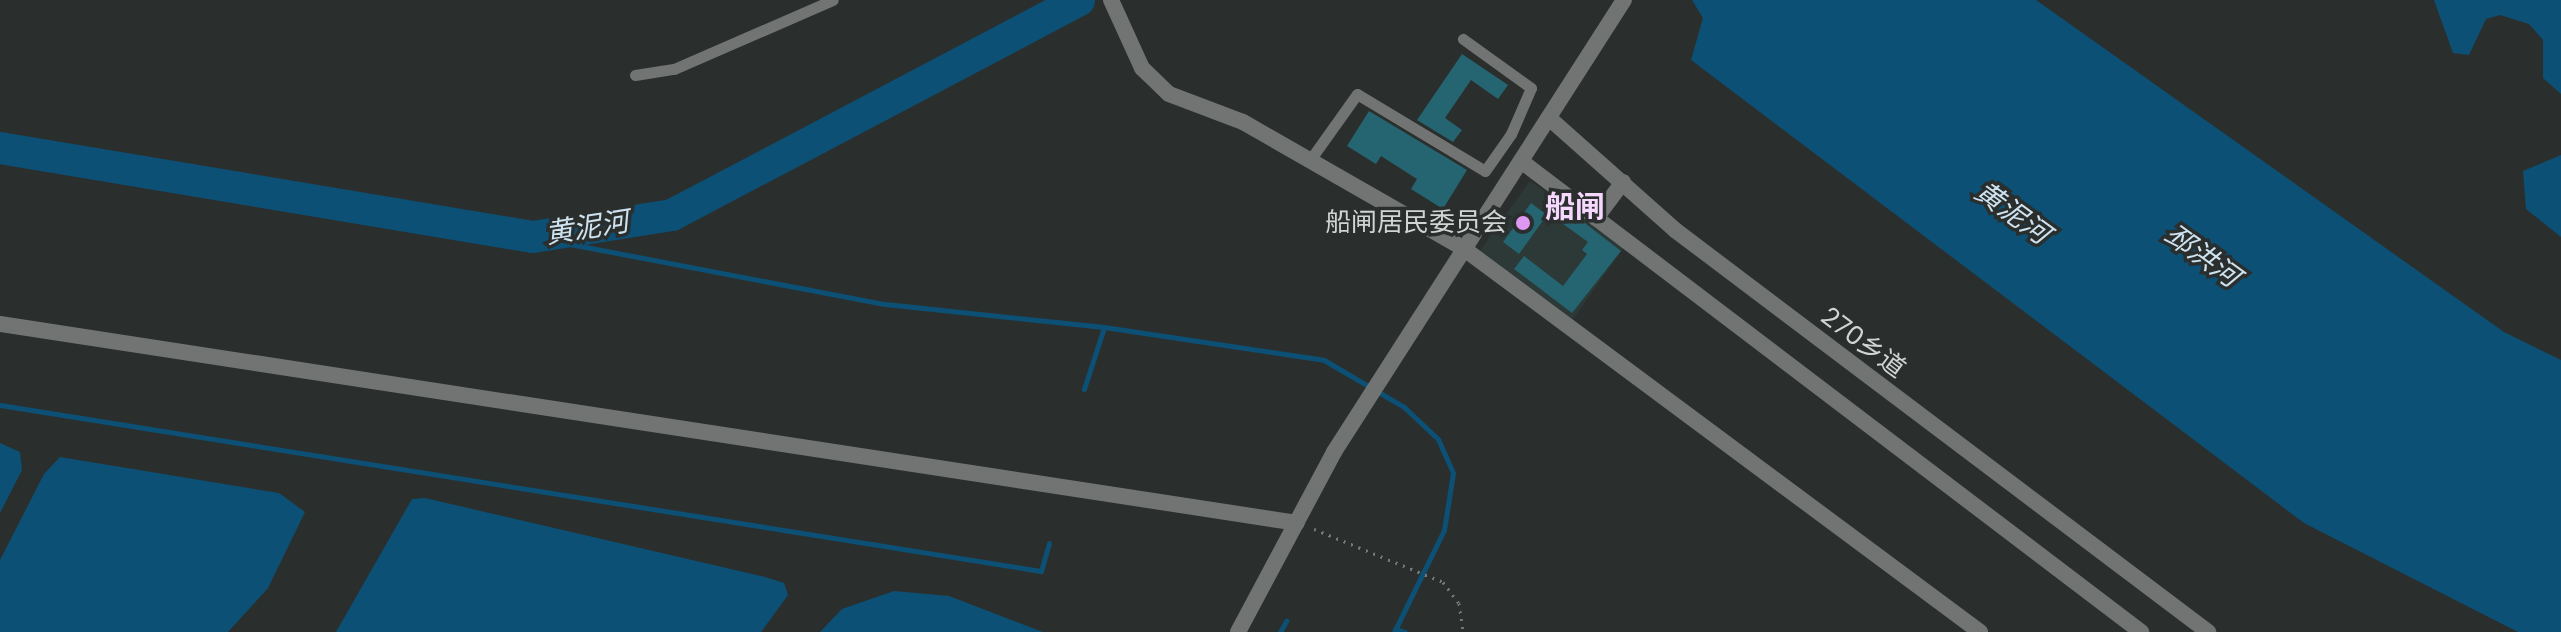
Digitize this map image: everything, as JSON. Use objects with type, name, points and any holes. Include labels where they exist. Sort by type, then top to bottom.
[{"type":"street","points":[[1111,0],[1142,68],[1169,94],[1243,122],[1463,248],[1980,632]]},
{"type":"street","points":[[1238,632],[1334,452],[1624,0]]},
{"type":"street","name":"270乡道","points":[[1549,118],[1675,230],[2208,632]]},
{"type":"street","points":[[1521,161],[2141,632]]},
{"type":"street","points":[[1596,218],[1623,182]]},
{"type":"street","points":[[0,324],[1297,523]]},
{"type":"lane","points":[[635,75],[674,69],[833,0]]},
{"type":"lane","points":[[1310,160],[1357,94],[1485,171],[1511,134],[1531,88],[1463,39]]},
{"type":"path","points":[[1297,523],[1435,578],[1459,603],[1463,632]]},
{"type":"shaded area","points":[[1530,181],[1624,247],[1573,319],[1479,252]]},
{"type":"water","name":"邳洪河","points":[[1692,0],[2036,0],[2504,332],[2561,360],[2561,632],[2518,632],[2304,523],[1691,60],[1703,18]]},
{"type":"water","points":[[2434,0],[2561,0],[2561,94],[2543,78],[2543,40],[2529,24],[2500,15],[2486,19],[2469,55],[2453,53]]},
{"type":"water","points":[[2561,155],[2561,237],[2526,209],[2523,171]]},
{"type":"water","points":[[0,443],[20,452],[22,470],[0,513]]},
{"type":"water","points":[[60,457],[279,493],[305,512],[268,588],[228,632],[0,632],[0,560],[44,474]]},
{"type":"water","points":[[425,498],[765,577],[784,583],[788,595],[761,632],[336,632],[412,499]]},
{"type":"water","points":[[894,591],[949,596],[1043,632],[820,632],[842,609]]},
{"type":"building","points":[[1462,54],[1508,85],[1498,99],[1471,80],[1445,118],[1462,130],[1453,142],[1417,120]]},
{"type":"building","points":[[1369,111],[1467,170],[1443,209],[1411,189],[1417,179],[1381,156],[1376,164],[1347,146]]},
{"type":"building","points":[[1531,203],[1547,215],[1519,254],[1503,242]]},
{"type":"building","points":[[1560,204],[1621,251],[1572,313],[1514,269],[1524,256],[1563,286],[1587,254],[1582,250],[1588,242],[1552,216]]},
{"type":"waterway","name":"黄泥河","points":[[0,148],[533,237],[672,215],[1079,0]]},
{"type":"waterway","points":[[533,237],[885,304],[1104,327],[1324,360],[1404,407],[1438,439],[1453,473],[1444,530],[1394,632]]},
{"type":"waterway","points":[[1084,389],[1104,327]]},
{"type":"waterway","points":[[0,405],[1041,571],[1049,543]]},
{"type":"waterway","points":[[1280,632],[1286,621]]},
{"type":"waterway","points":[[1395,629],[1405,632]]},
{"type":"place","name":"船闸居民委员会","points":[[1523,223]]},
{"type":"district","name":"船闸","points":[[1575,207]]}]
